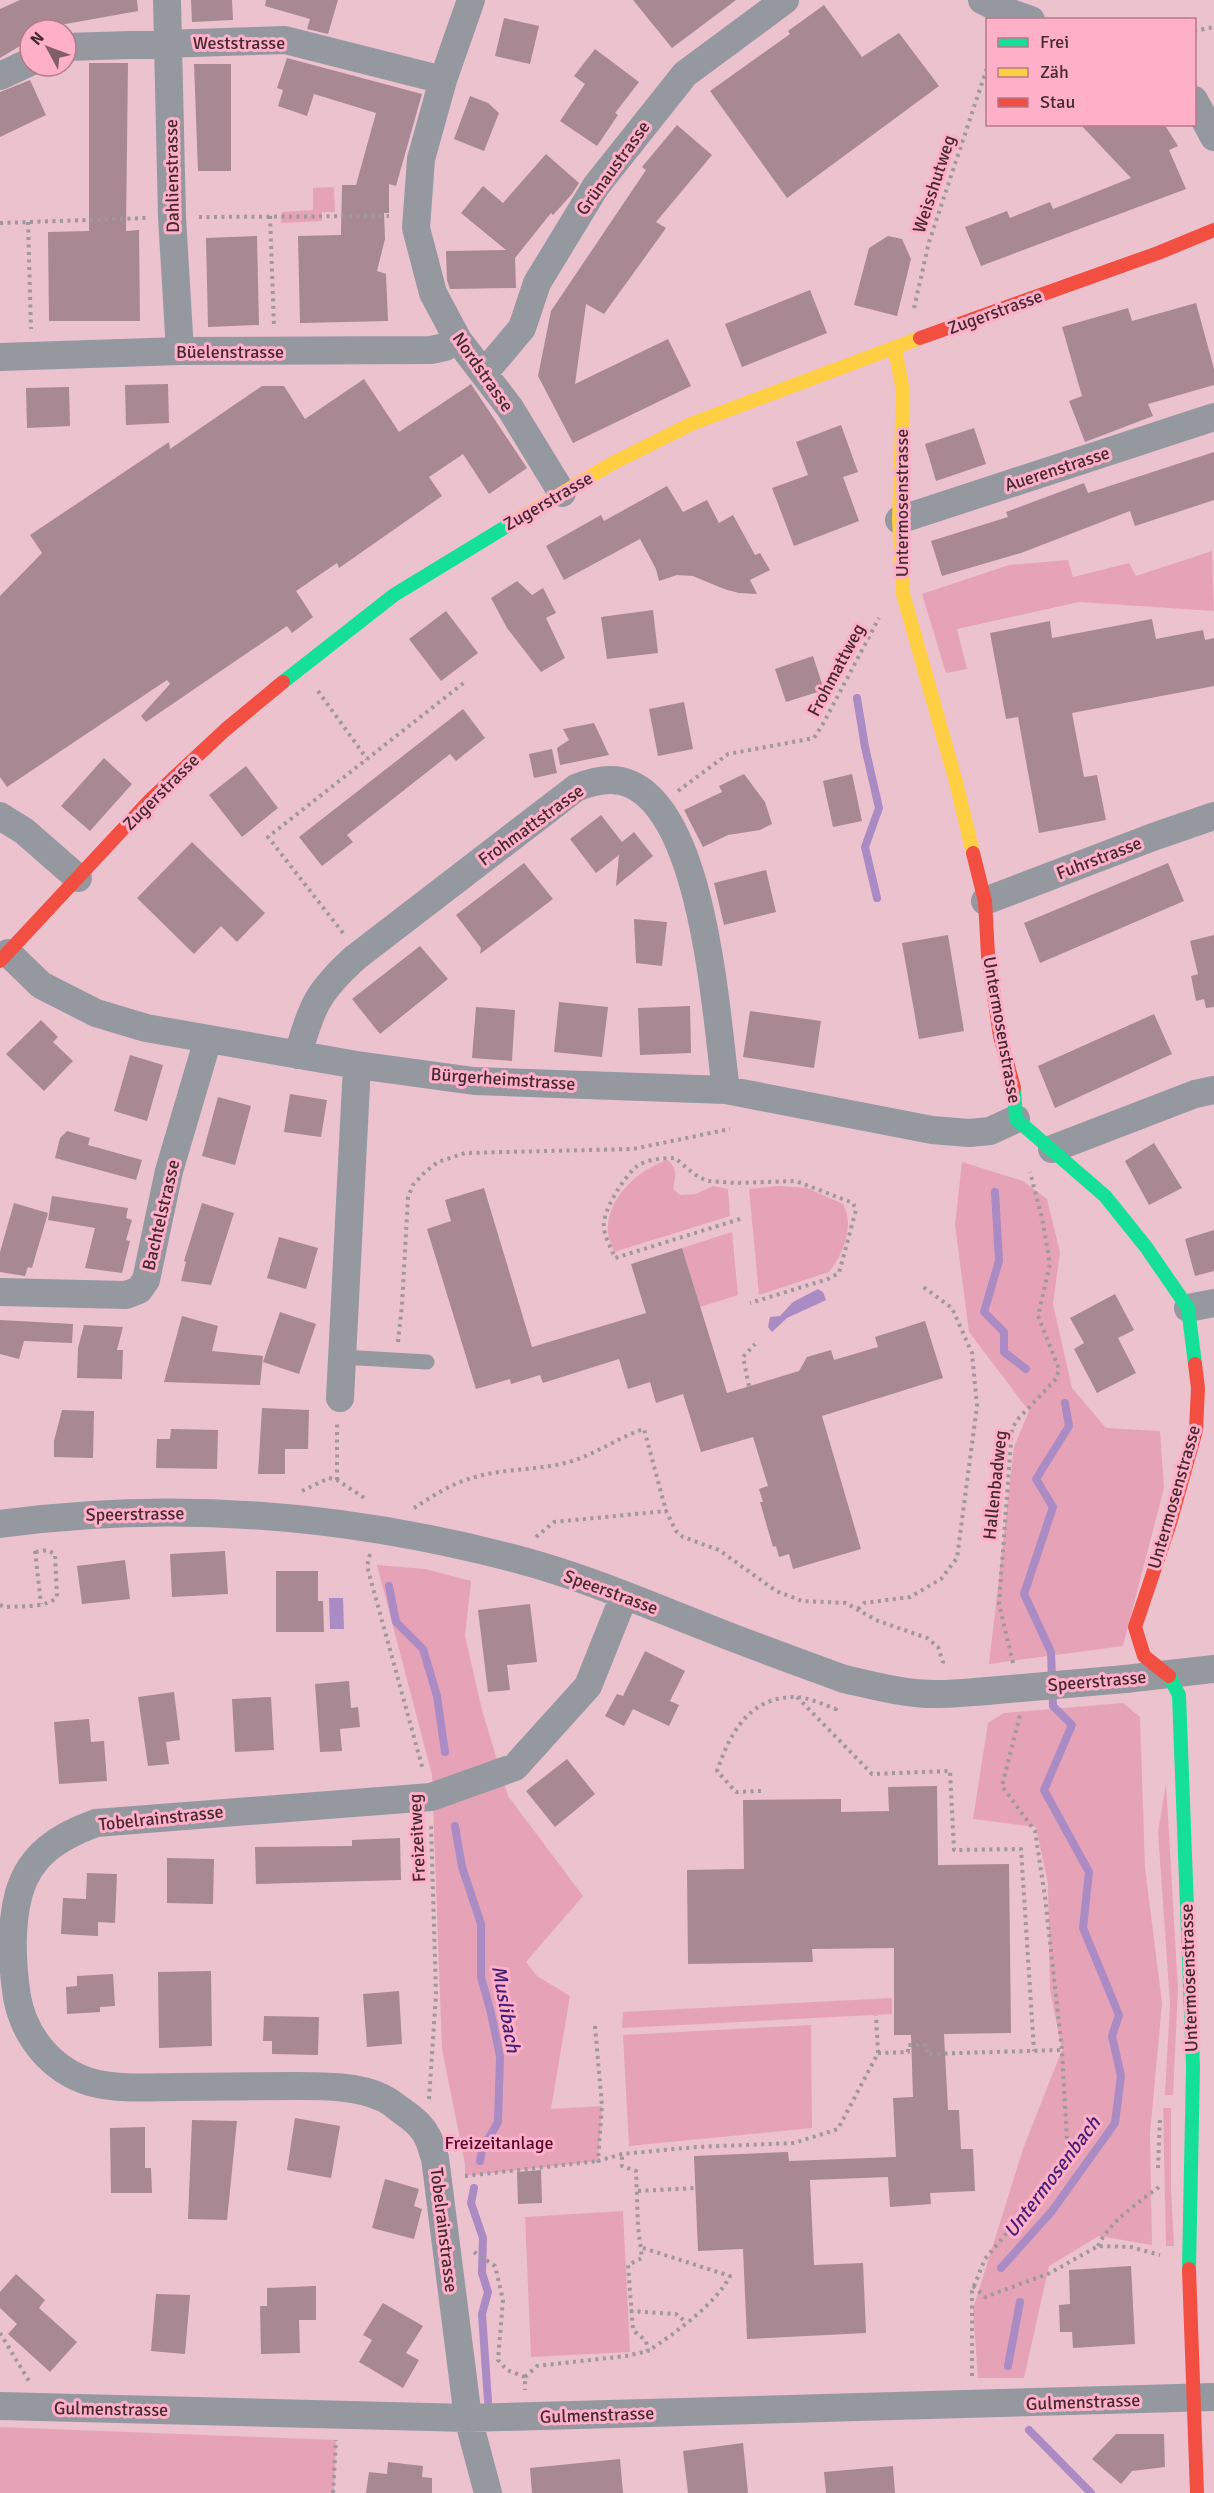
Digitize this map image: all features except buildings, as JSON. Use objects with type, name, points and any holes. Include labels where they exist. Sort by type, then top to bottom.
[{"type":"street","name":"Dahlienstrasse","points":[[167,0],[172,218],[180,351]]},
{"type":"street","name":"Nordstrasse","points":[[471,0],[443,80],[421,159],[416,228],[433,292],[458,340],[485,372],[510,408],[562,493]]},
{"type":"street","name":"Grünaustrasse","points":[[485,372],[522,328],[537,283],[596,186],[685,74],[785,0]]},
{"type":"street","points":[[981,0],[1025,18]]},
{"type":"street","name":"Weststrasse","points":[[78,46],[285,40],[443,80]]},
{"type":"street","points":[[0,76],[18,68]]},
{"type":"street","points":[[1196,104],[1214,137]]},
{"type":"street","name":"Zugerstrasse","points":[[4,957],[151,799],[225,730],[300,667],[394,595],[562,493],[611,464],[691,424],[812,377],[1158,253],[1214,230]]},
{"type":"street","name":"Büelenstrasse","points":[[0,357],[180,351],[430,350],[445,347],[458,340]]},
{"type":"street","name":"Untermosenstrasse","points":[[895,348],[903,391],[899,520],[903,594],[953,771],[985,901],[988,955],[1000,1036],[1014,1082],[1016,1119],[1040,1156],[1105,1196],[1146,1246],[1201,1306],[1196,1430],[1170,1523],[1135,1627],[1144,1656],[1168,1674],[1179,1695],[1203,2062],[1188,2251],[1204,2398],[1197,2493]]},
{"type":"street","name":"Auerenstrasse","points":[[899,520],[1214,417]]},
{"type":"street","name":"Frohmattstrasse","points":[[298,1055],[308,1020],[318,998],[331,979],[359,954],[576,788],[594,781],[611,780],[629,783],[658,806],[687,861],[702,913],[726,1090]]},
{"type":"street","points":[[0,816],[24,831],[78,878]]},
{"type":"street","name":"Fuhrstrasse","points":[[985,901],[1214,816]]},
{"type":"street","name":"Bürgerheimstrasse","points":[[4,957],[41,985],[96,1013],[146,1028],[357,1065],[474,1081],[726,1090],[932,1130],[969,1133],[990,1131],[1016,1119]]},
{"type":"street","name":"Bachtelstrasse","points":[[0,1292],[126,1295],[139,1290],[146,1280],[169,1171],[208,1039]]},
{"type":"street","points":[[340,1398],[357,1065]]},
{"type":"street","points":[[1040,1156],[1195,1094],[1214,1090]]},
{"type":"street","name":"Speerstrasse","points":[[0,1524],[96,1514],[172,1512],[280,1516],[406,1535],[522,1560],[844,1679],[891,1690],[939,1694],[987,1691],[1214,1669]]},
{"type":"street","name":"Tobelrainstrasse","points":[[488,2493],[468,2418],[435,2158],[427,2135],[411,2117],[383,2097],[356,2090],[323,2086],[136,2088],[90,2082],[60,2067],[38,2047],[27,2028],[19,2006],[14,1980],[15,1919],[19,1893],[29,1869],[46,1850],[68,1833],[96,1823],[431,1797],[515,1767],[588,1686],[624,1596]]},
{"type":"street","name":"Gulmenstrasse","points":[[0,2406],[468,2418],[1204,2398]]},
{"type":"lane","points":[[342,1357],[427,1362]]},
{"type":"path","points":[[1196,31],[1214,27]]},
{"type":"path","name":"Weisshutweg","points":[[916,313],[914,308],[929,242],[986,68]]},
{"type":"path","points":[[270,216],[275,351]]},
{"type":"path","points":[[0,223],[270,216],[416,216]]},
{"type":"path","points":[[28,222],[32,356]]},
{"type":"path","name":"Frohmattweg","points":[[658,806],[728,754],[814,738],[887,604],[903,594]]},
{"type":"path","points":[[300,667],[367,759]]},
{"type":"path","points":[[359,954],[268,837],[466,681]]},
{"type":"path","points":[[396,1360],[402,1305],[408,1197],[413,1185],[438,1162],[465,1152],[633,1149],[730,1129]]},
{"type":"path","name":"Hallenbadweg","points":[[1012,1662],[999,1604],[1012,1428],[1056,1378],[1059,1369],[1038,1316],[1050,1263],[1042,1218],[1040,1156]]},
{"type":"path","points":[[740,1219],[615,1258],[603,1226],[605,1214],[626,1179],[637,1166],[660,1158],[675,1158],[694,1174],[707,1180],[736,1183],[796,1181],[853,1203],[856,1210],[839,1273],[828,1279],[750,1303]]},
{"type":"path","points":[[858,1609],[864,1603],[910,1597],[941,1579],[957,1558],[977,1406],[972,1353],[952,1308],[922,1286]]},
{"type":"path","points":[[749,1386],[743,1357],[755,1344]]},
{"type":"path","points":[[337,1480],[337,1398],[340,1398]]},
{"type":"path","points":[[406,1535],[408,1512],[439,1492],[466,1479],[563,1464],[588,1457],[625,1435],[644,1429],[666,1511],[676,1531],[683,1537],[719,1550],[776,1591],[802,1601],[846,1603],[876,1620],[927,1638],[938,1647],[943,1662],[939,1694]]},
{"type":"path","points":[[301,1492],[329,1478],[337,1480],[373,1504]]},
{"type":"path","points":[[522,1560],[538,1534],[554,1522],[666,1511]]},
{"type":"path","points":[[35,1541],[41,1604]]},
{"type":"path","name":"Freizeitweg","points":[[371,1548],[367,1566],[431,1797],[436,1994],[427,2135]]},
{"type":"path","points":[[0,1605],[5,1607],[41,1604],[51,1602],[57,1597],[55,1554],[47,1550],[35,1552]]},
{"type":"path","points":[[761,1791],[736,1792],[717,1771],[735,1728],[756,1709],[772,1701],[797,1697],[836,1709],[837,1698]]},
{"type":"path","points":[[797,1697],[873,1774],[950,1771],[954,1850],[1021,1849],[1034,2051]]},
{"type":"path","points":[[972,2405],[973,2286],[985,2259],[1068,2160],[1062,2050],[1045,1897],[1035,1832],[1002,1786],[1020,1717]]},
{"type":"path","points":[[438,2179],[598,2161],[622,2154],[696,2147],[794,2143],[837,2129],[878,2053],[876,2015]]},
{"type":"path","points":[[595,2026],[602,2106],[598,2161]]},
{"type":"path","points":[[878,2053],[908,2052],[908,2045],[927,2045],[927,2054],[1062,2050]]},
{"type":"path","points":[[622,2154],[622,2166],[636,2171],[638,2227],[642,2248],[642,2258],[628,2265],[630,2311],[633,2330],[646,2341],[648,2350]]},
{"type":"path","points":[[1098,2247],[1101,2240],[1127,2211],[1160,2187]]},
{"type":"path","points":[[638,2191],[695,2188]]},
{"type":"path","points":[[973,2286],[985,2297],[1004,2292],[1050,2273],[1098,2247],[1131,2247],[1165,2257]]},
{"type":"path","points":[[524,2417],[525,2377],[537,2366],[626,2356],[648,2350],[677,2332],[724,2288],[730,2276],[642,2248]]},
{"type":"path","points":[[475,2252],[495,2266],[503,2300],[498,2360],[507,2370],[525,2377]]},
{"type":"path","points":[[630,2311],[676,2314],[686,2322]]},
{"type":"path","points":[[0,2333],[34,2390],[35,2407]]},
{"type":"path","points":[[333,2493],[337,2415]]},
{"type":"green space","points":[[334,187],[335,212],[322,212],[322,221],[281,223],[282,212],[313,210],[313,188]]},
{"type":"green space","points":[[1212,551],[1214,611],[1079,602],[957,629],[967,669],[946,673],[922,594],[1009,565],[1068,560],[1073,577],[1129,563],[1136,576]]},
{"type":"green space","points":[[667,1160],[675,1170],[673,1189],[680,1195],[696,1194],[713,1186],[728,1189],[730,1216],[614,1252],[608,1233],[608,1221],[618,1198],[625,1188],[645,1171]]},
{"type":"green space","points":[[962,1162],[1023,1181],[1047,1199],[1060,1252],[1053,1304],[1072,1388],[1106,1428],[1160,1431],[1164,1488],[1123,1646],[989,1664],[1014,1447],[1029,1411],[969,1332],[955,1225]]},
{"type":"green space","points":[[779,1186],[807,1188],[843,1204],[848,1230],[839,1257],[829,1272],[759,1295],[749,1189]]},
{"type":"green space","points":[[732,1232],[738,1295],[700,1307],[682,1248]]},
{"type":"green space","name":"Freizeitanlage","points":[[377,1565],[425,1569],[471,1581],[465,1636],[482,1710],[508,1796],[583,1896],[526,1962],[537,1976],[570,1996],[551,2109],[602,2106],[598,2161],[465,2176],[465,2164],[442,2049],[432,1775]]},
{"type":"green space","points":[[1123,1703],[1140,1717],[1145,1868],[1162,2003],[1150,2134],[1152,2245],[1099,2236],[1049,2266],[1024,2378],[978,2378],[973,2309],[1023,2149],[1062,2050],[1050,1990],[1048,1883],[1036,1827],[973,1819],[988,1723],[1004,1713]]},
{"type":"green space","points":[[1166,1783],[1178,1989],[1173,2095],[1165,2095],[1170,2003],[1158,1832]]},
{"type":"green space","points":[[892,1998],[892,2014],[622,2028],[623,2012]]},
{"type":"green space","points":[[811,2025],[812,2128],[629,2146],[623,2035]]},
{"type":"green space","points":[[1163,2108],[1171,2108],[1174,2246],[1166,2246]]},
{"type":"green space","points":[[623,2211],[630,2352],[531,2357],[525,2217]]},
{"type":"green space","points":[[0,2427],[336,2440],[334,2493],[0,2493]]},
{"type":"shaded area","points":[[818,1289],[823,1292],[826,1300],[787,1318],[772,1332],[768,1327],[770,1317],[780,1316],[793,1302]]},
{"type":"shaded area","points":[[329,1598],[343,1598],[344,1629],[330,1629]]},
{"type":"waterway","name":"Untermosenbach","points":[[857,698],[879,808],[865,847],[877,898]]},
{"type":"waterway","name":"Untermosenbach","points":[[995,1192],[999,1261],[984,1312],[1004,1332],[1004,1352],[1026,1369]]},
{"type":"waterway","name":"Untermosenbach","points":[[1001,2268],[1052,2211],[1115,2123],[1121,2076],[1112,2036],[1119,2015],[1083,1928],[1089,1872],[1044,1790],[1072,1725],[1053,1706],[1051,1652],[1024,1594],[1053,1507],[1036,1479],[1069,1426],[1065,1403]]},
{"type":"waterway","name":"Muslibach","points":[[389,1586],[396,1622],[423,1649],[437,1696],[445,1752]]},
{"type":"waterway","name":"Muslibach","points":[[455,1826],[462,1867],[481,1924],[481,1977],[500,2056],[498,2122],[482,2150],[480,2161]]},
{"type":"waterway","name":"Muslibach","points":[[474,2188],[471,2203],[483,2238],[482,2273],[488,2292],[482,2314],[488,2401]]},
{"type":"waterway","name":"Untermosenbach","points":[[1008,2366],[1020,2302]]},
{"type":"waterway","name":"Untermosenbach","points":[[1029,2430],[1091,2493]]},
{"type":"traffic: fast","points":[[283,682],[394,595],[512,523]]},
{"type":"traffic: fast","points":[[1014,1088],[1016,1119],[1105,1196],[1146,1247],[1188,1308],[1195,1364]]},
{"type":"traffic: fast","points":[[1169,1676],[1179,1695],[1193,2067],[1189,2269]]},
{"type":"traffic: slow","points":[[512,523],[611,464],[691,424],[920,338]]},
{"type":"traffic: slow","points":[[895,349],[903,391],[899,520],[903,594],[956,782],[973,853]]},
{"type":"traffic: jam","points":[[920,338],[1158,253],[1214,230]]},
{"type":"traffic: jam","points":[[0,961],[151,799],[225,730],[283,682]]},
{"type":"traffic: jam","points":[[973,853],[985,901],[988,955],[1000,1036],[1014,1088]]},
{"type":"traffic: jam","points":[[1169,1676],[1144,1656],[1135,1627],[1170,1523],[1196,1430],[1198,1388],[1195,1364]]},
{"type":"traffic: jam","points":[[1189,2269],[1197,2493]]}]
